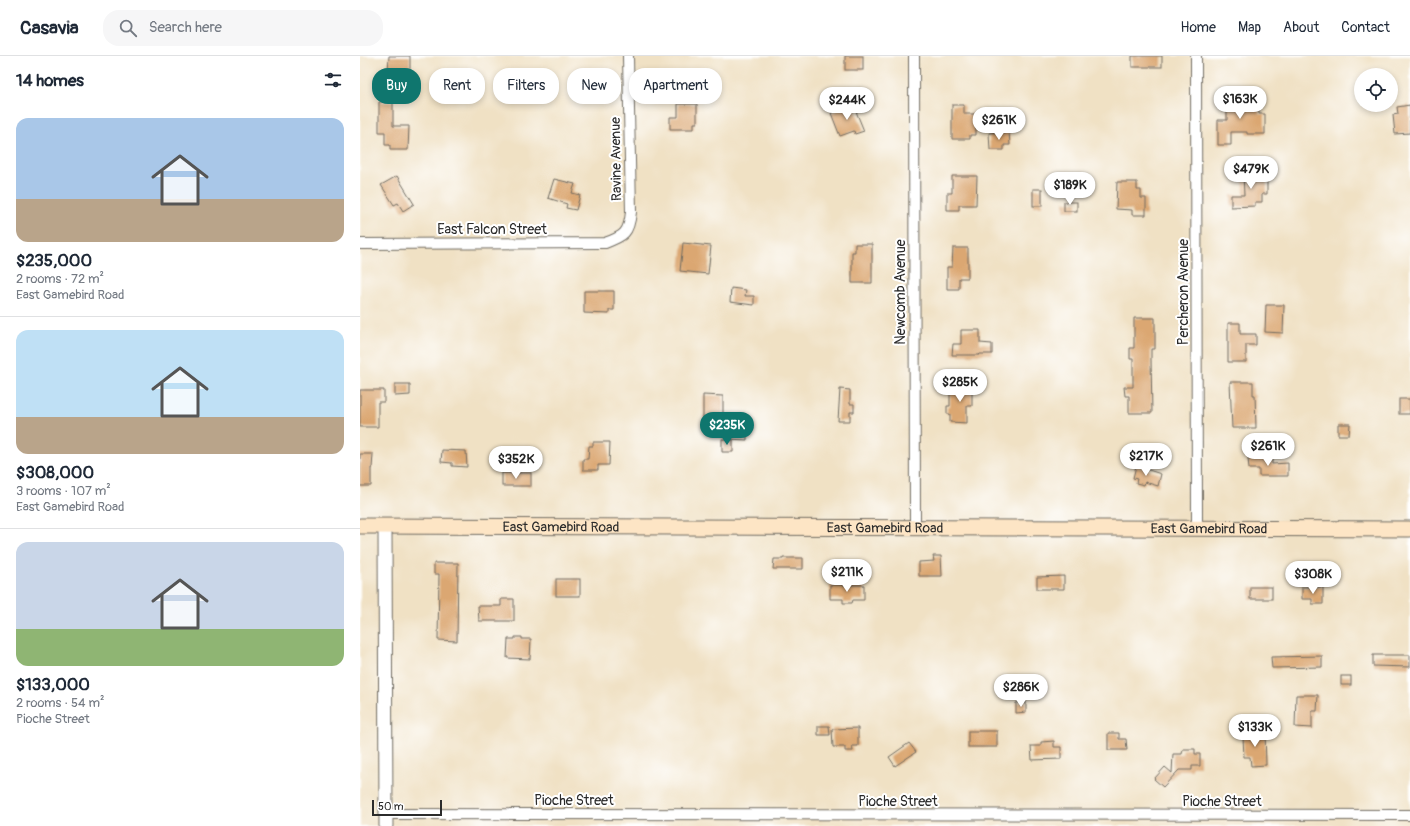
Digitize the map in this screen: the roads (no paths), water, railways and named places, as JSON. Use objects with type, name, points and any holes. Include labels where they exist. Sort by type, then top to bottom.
[{"type":"main road","name":"East Gamebird Road","points":[[360,526],[1410,528]]},
{"type":"street","name":"Ravine Avenue","points":[[622,235],[630,226],[631,212],[628,56]]},
{"type":"street","name":"Newcomb Avenue","points":[[914,56],[915,528]]},
{"type":"street","name":"Percheron Avenue","points":[[1196,56],[1197,528]]},
{"type":"street","name":"East Falcon Street","points":[[360,244],[605,243],[617,239],[622,235]]},
{"type":"street","points":[[385,526],[386,820]]},
{"type":"street","name":"Pioche Street","points":[[386,820],[1410,815]]}]
